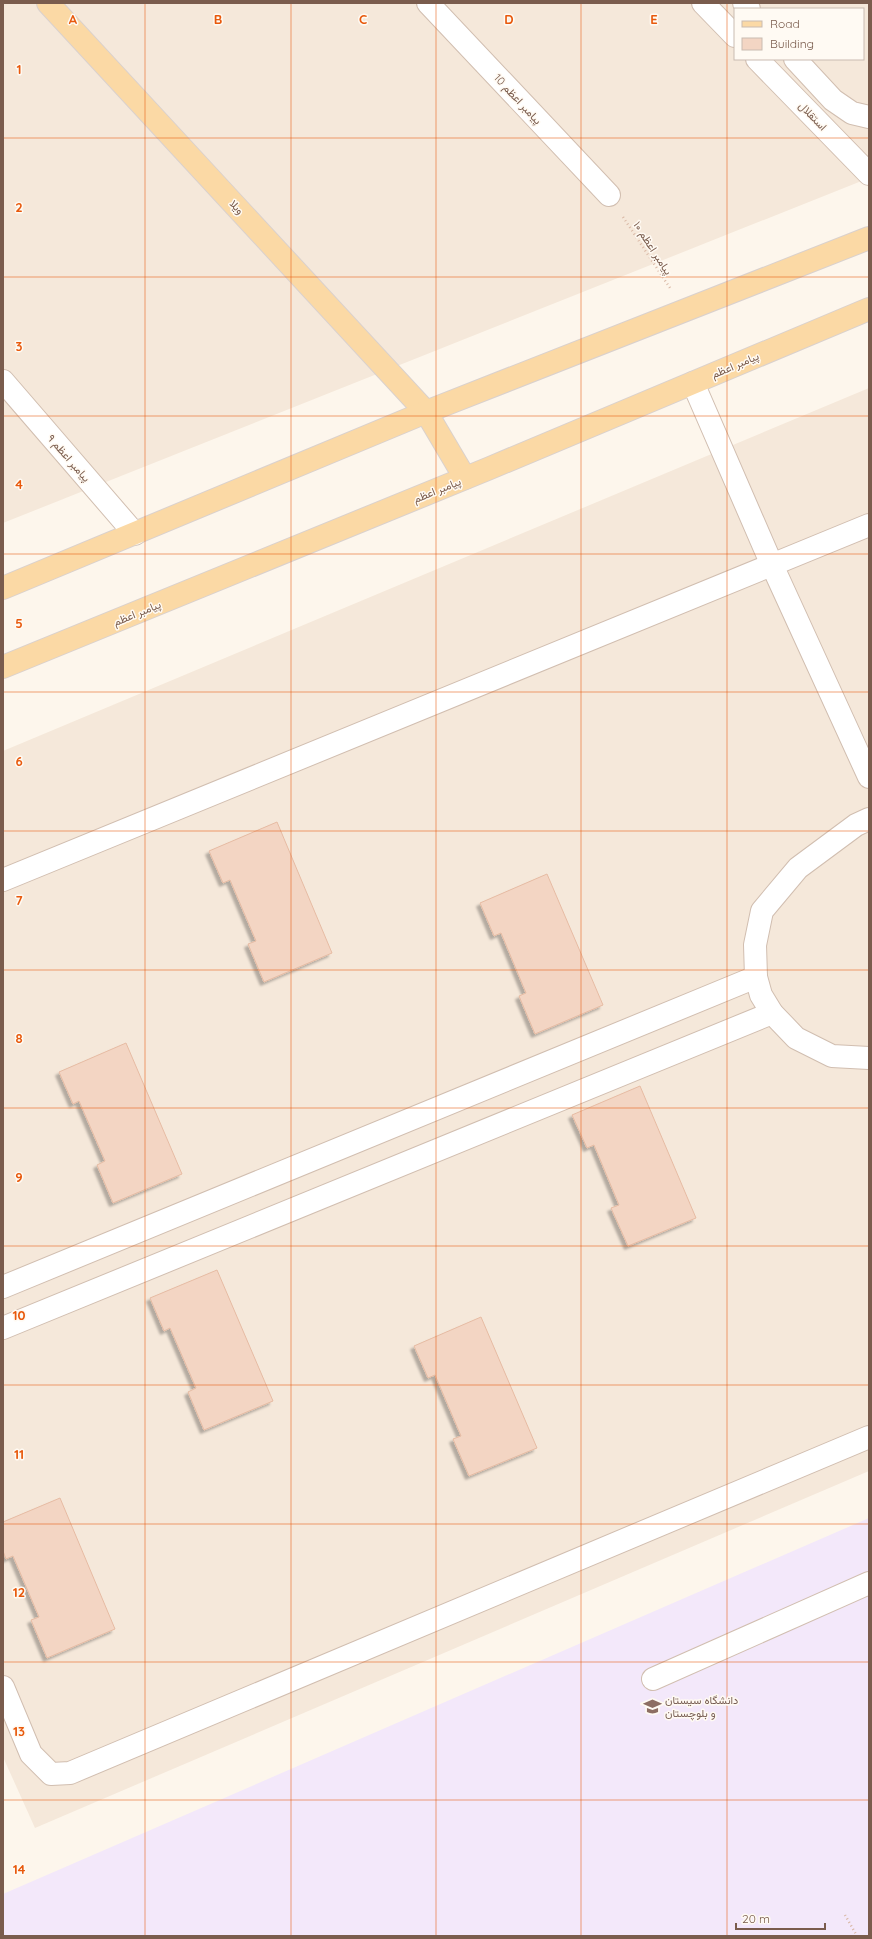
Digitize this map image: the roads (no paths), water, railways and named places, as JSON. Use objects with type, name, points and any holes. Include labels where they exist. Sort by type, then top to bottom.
[{"type":"main road","name":"ویلا","points":[[48,3],[426,412],[465,478]]},
{"type":"main road","points":[[3,588],[426,412],[869,238]]},
{"type":"main road","name":"پیامبر اعظم","points":[[3,668],[465,478],[869,309]]},
{"type":"street","name":"پیامبر اعظم 10","points":[[428,3],[609,195]]},
{"type":"street","points":[[703,3],[734,35]]},
{"type":"street","name":"استقلال","points":[[758,60],[869,174]]},
{"type":"street","points":[[796,60],[832,100],[852,113],[869,117]]},
{"type":"street","name":"پیامبر اعظم ۹","points":[[3,381],[135,534]]},
{"type":"street","points":[[693,382],[772,565],[869,777]]},
{"type":"street","points":[[3,880],[869,525]]},
{"type":"street","points":[[869,819],[856,825],[798,868],[762,911],[755,944],[756,976],[761,995],[772,1013],[796,1038],[832,1056],[869,1058]]},
{"type":"street","points":[[3,1288],[756,976]]},
{"type":"street","points":[[3,1328],[772,1013]]},
{"type":"street","points":[[3,1688],[31,1754],[51,1774],[70,1773],[869,1437]]},
{"type":"street","points":[[653,1679],[869,1583]]},
{"type":"place","name":"دانشگاه سیستان و بلوچستان","points":[[652,1706]]}]
